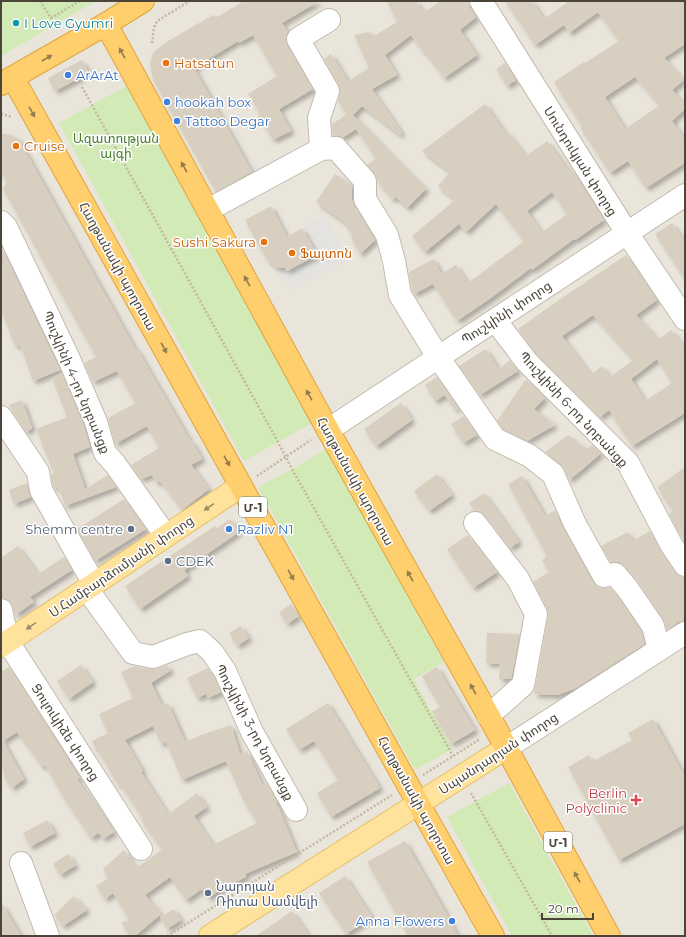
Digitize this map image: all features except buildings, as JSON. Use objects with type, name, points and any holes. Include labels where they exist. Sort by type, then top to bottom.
[{"type":"highway","points":[[7,81],[143,1]]},
{"type":"highway","name":"Հաղթանակի պողոտա","points":[[106,24],[328,430],[492,722],[609,936]]},
{"type":"highway","name":"Հաղթանակի պողոտա","points":[[7,81],[241,486],[493,936]]},
{"type":"main road","name":"Ս.Համբարձումյանի փողոց","points":[[5,644],[241,486]]},
{"type":"main road","name":"Սպանդարյան փողոց","points":[[210,936],[506,748]]},
{"type":"street","name":"Սունդուկյան փողոց","points":[[481,1],[627,233],[685,319]]},
{"type":"street","points":[[321,149],[319,118],[328,91],[298,39],[329,20]]},
{"type":"street","points":[[208,210],[321,149],[336,148],[365,181],[365,200],[387,235],[394,261],[400,295],[438,357],[495,439],[530,456],[553,474],[575,524],[604,576],[615,574],[627,588],[653,626],[659,649]]},
{"type":"street","name":"Պուշկինի փողոց","points":[[328,430],[685,195]]},
{"type":"street","name":"Պուշկինի 4-րդ նրբանցք","points":[[1,222],[6,226],[69,360],[96,422],[105,453],[115,464],[166,536]]},
{"type":"street","name":"Պուշկինի 6-րդ նրբանցք","points":[[495,320],[527,362],[628,463],[672,546],[685,565]]},
{"type":"street","name":"Պուշկինի 3-րդ նրբանցք","points":[[1,417],[38,472],[41,490],[90,586],[133,653],[153,657],[187,644],[200,641],[212,652],[225,671],[252,732],[296,810]]},
{"type":"street","points":[[475,523],[518,579],[536,614],[523,685],[492,722]]},
{"type":"street","name":"Ցուլուկիձե փողոց","points":[[1,610],[5,644],[141,849]]},
{"type":"street","name":"Սպանդարյան փողոց","points":[[506,748],[659,649],[685,634]]},
{"type":"street","points":[[21,863],[48,936]]},
{"type":"path","points":[[40,1],[51,18],[80,1]]},
{"type":"path","points":[[152,43],[154,28],[157,21],[190,1]]},
{"type":"path","points":[[82,87],[453,756]]},
{"type":"path","points":[[241,486],[328,430]]},
{"type":"path","points":[[167,936],[453,756],[492,722]]},
{"type":"path","points":[[429,771],[440,790]]},
{"type":"path","points":[[468,788],[552,936]]},
{"type":"shaded area","points":[[1,1],[685,1],[685,936],[1,936]]},
{"type":"shaded area","points":[[325,215],[349,260],[291,291],[282,274],[318,254],[303,227]]},
{"type":"green space","points":[[1,1],[96,1],[1,56]]},
{"type":"green space","name":"Ազատության այգի","points":[[128,85],[314,422],[244,461],[59,123]]},
{"type":"green space","points":[[326,449],[444,662],[414,679],[452,749],[415,770],[258,487]]},
{"type":"green space","points":[[509,783],[593,936],[512,936],[447,817]]},
{"type":"place","name":"I Love Gyumri","points":[[16,23]]},
{"type":"place","name":"Hatsatun","points":[[166,63]]},
{"type":"place","name":"ArArAt","points":[[68,75]]},
{"type":"place","name":"hookah box","points":[[167,102]]},
{"type":"place","name":"Tattoo Degar","points":[[177,121]]},
{"type":"place","name":"Cruise","points":[[16,146]]},
{"type":"place","name":"Sushi Sakura","points":[[264,242]]},
{"type":"place","name":"Ֆայտոն","points":[[292,253]]},
{"type":"place","name":"Shemm centre","points":[[131,529]]},
{"type":"place","name":"Razliv N1","points":[[229,529]]},
{"type":"place","name":"CDEK","points":[[168,561]]},
{"type":"place","name":"Berlin Polyclinic","points":[[636,800]]},
{"type":"place","name":"Նարոյան Ռիտա Սամվելի","points":[[208,893]]},
{"type":"place","name":"Anna Flowers","points":[[452,921]]}]
